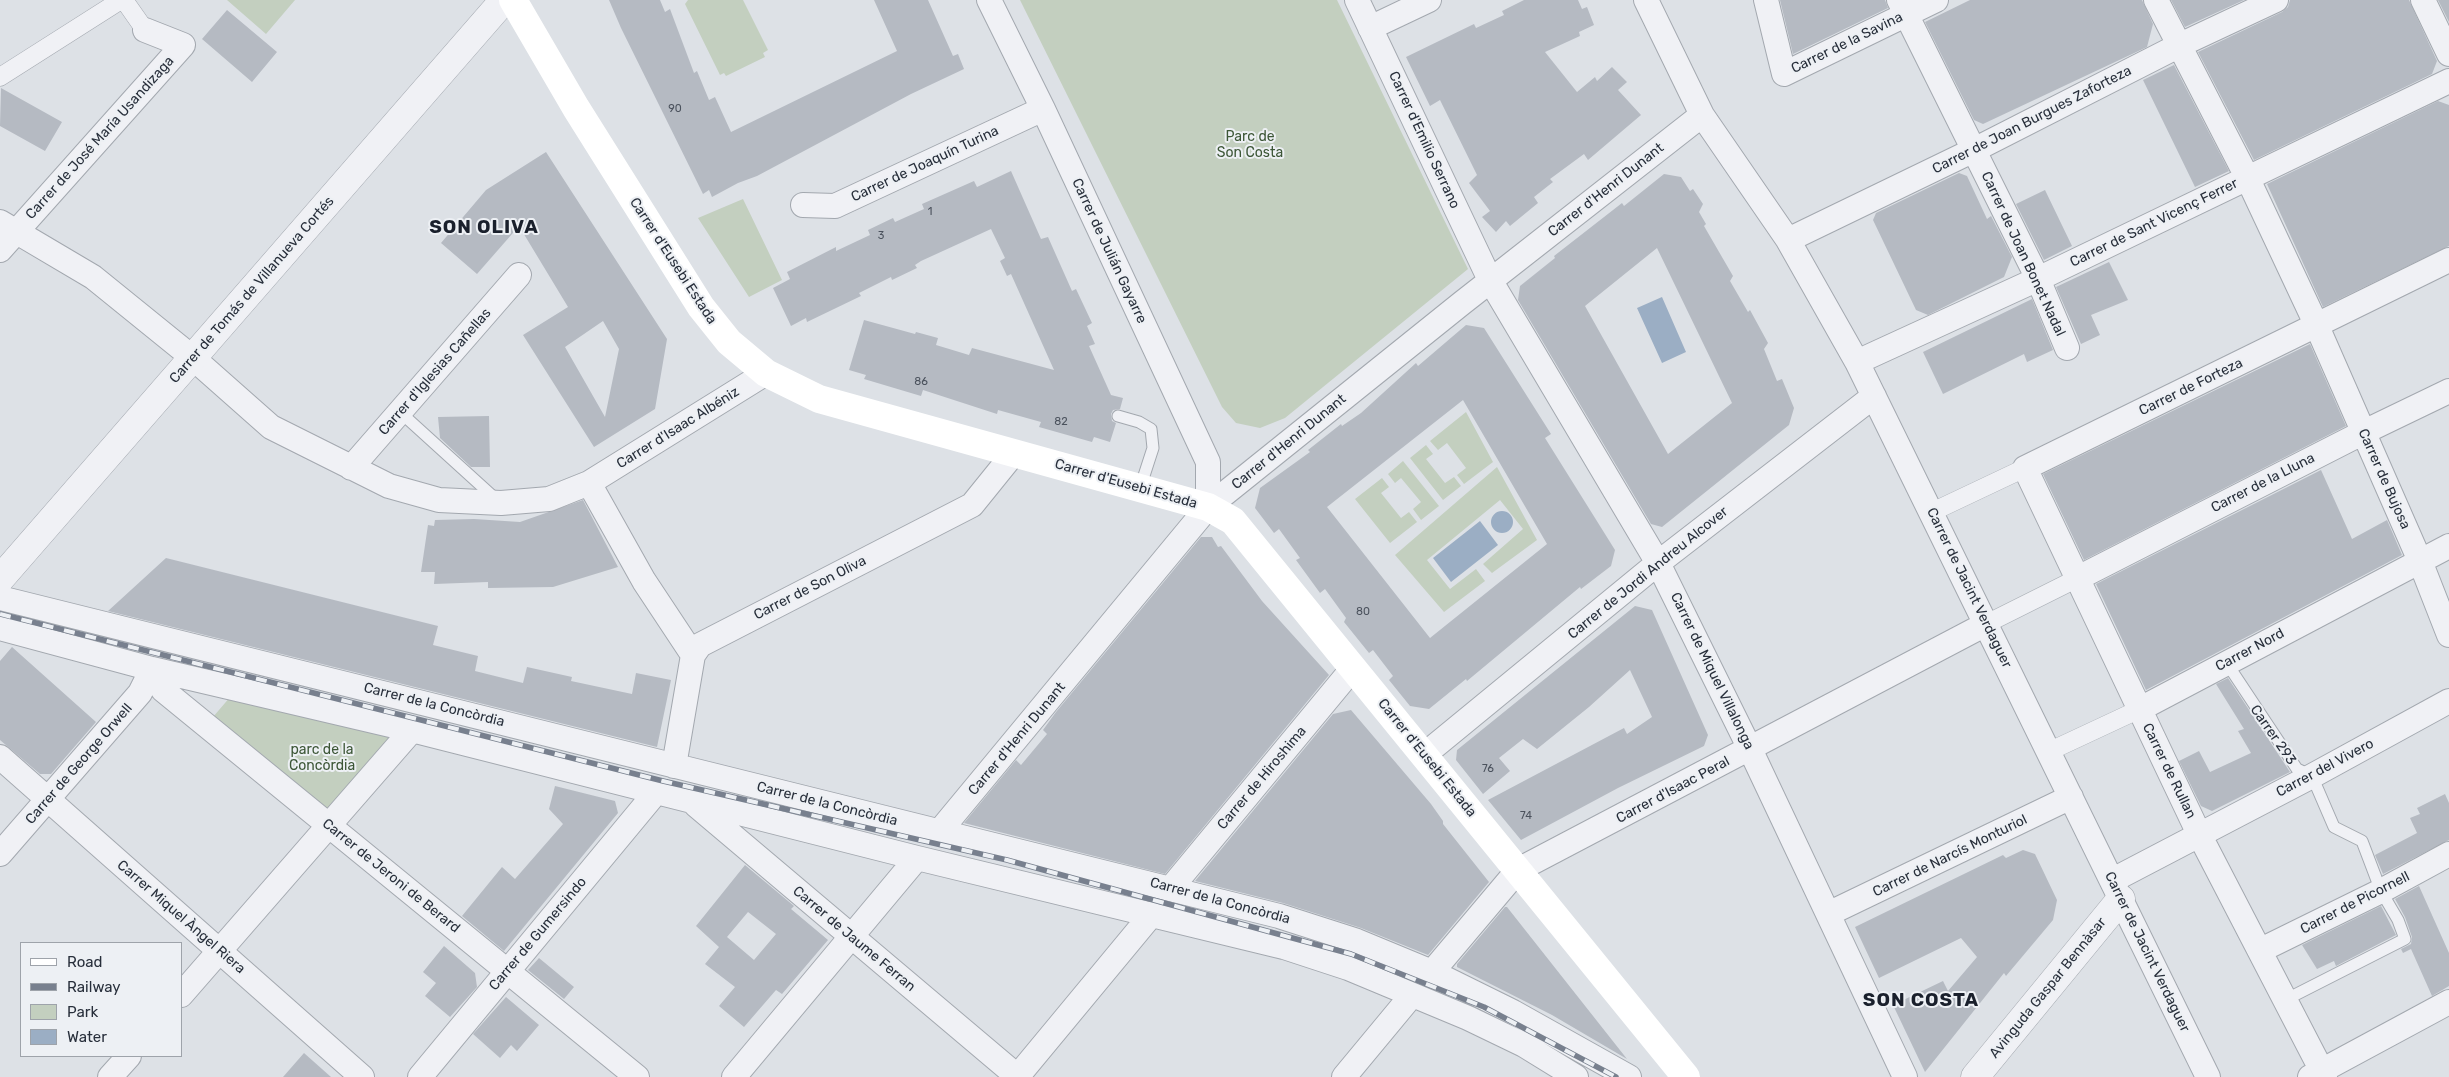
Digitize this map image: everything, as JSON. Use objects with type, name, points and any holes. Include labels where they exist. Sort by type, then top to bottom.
[{"type":"main road","name":"Carrer d'Eusebi Estada","points":[[513,0],[576,108],[701,307],[729,342],[766,373],[819,399],[1208,507],[1234,521],[1686,1077]]},
{"type":"street","points":[[0,77],[122,0],[145,30]]},
{"type":"street","name":"Carrer de Tomás de Villanueva Cortés","points":[[0,579],[504,0]]},
{"type":"street","name":"Carrer de Julián Gayarre","points":[[989,0],[1043,109],[1208,462],[1208,507]]},
{"type":"street","name":"Carrer d'Emilio Serrano","points":[[1357,0],[1490,280]]},
{"type":"street","points":[[1370,28],[1428,0]]},
{"type":"street","name":"Carrer de Jacint Verdaguer","points":[[1646,0],[1702,115],[1788,240],[1857,362],[2050,751],[2208,1077]]},
{"type":"street","name":"Carrer de la Savina","points":[[1766,0],[1784,74],[1903,7],[1936,0]]},
{"type":"street","name":"Carrer de Bujosa","points":[[2156,0],[2248,177],[2316,324],[2420,561],[2449,635]]},
{"type":"street","name":"Carrer de Joan Burgues Zaforteza","points":[[1788,240],[1974,150],[2180,45],[2276,0]]},
{"type":"street","points":[[2423,0],[2449,54]]},
{"type":"street","name":"Carrer de Joan Bonet Nadal","points":[[1903,7],[2038,279],[2067,348]]},
{"type":"street","name":"Carrer de José María Usandizaga","points":[[0,250],[8,227],[183,45],[145,30]]},
{"type":"street","name":"Carrer de Sant Vicenç Ferrer","points":[[1857,362],[2038,279],[2449,81]]},
{"type":"street","name":"Carrer de Joaquín Turina","points":[[803,205],[835,206],[1043,109]]},
{"type":"street","name":"Carrer d'Henri Dunant","points":[[939,832],[1208,507],[1490,280],[1702,115]]},
{"type":"street","name":"Carrer d'Isaac Albéniz","points":[[8,227],[93,277],[192,358],[271,427],[389,486],[439,500],[501,503],[549,499],[589,483],[766,373]]},
{"type":"street","name":"Carrer de Forteza","points":[[1932,512],[2026,468],[2449,260]]},
{"type":"street","name":"Carrer d'Iglesias Cañellas","points":[[351,468],[519,275]]},
{"type":"street","name":"Carrer de Miquel Villalonga","points":[[1490,280],[1658,563],[1750,749],[1905,1077]]},
{"type":"street","name":"Carrer de la Lluna","points":[[2078,578],[2364,432],[2449,391]]},
{"type":"street","name":"Carrer de Jordi Andreu Alcover","points":[[1424,755],[1658,563],[1874,396]]},
{"type":"street","name":"Carrer de Son Oliva","points":[[693,655],[700,645],[972,505],[1014,453]]},
{"type":"street","name":"Carrer de Rullan","points":[[2026,468],[2200,834],[2261,950],[2319,1075]]},
{"type":"street","points":[[589,483],[644,581],[693,655],[674,766]]},
{"type":"street","name":"Carrer Nord","points":[[2050,751],[2140,709],[2449,546]]},
{"type":"street","points":[[1986,624],[2078,578]]},
{"type":"street","name":"Carrer de la Concòrdia","points":[[0,598],[1279,916],[1357,941],[1432,972],[1512,1012],[1628,1077]]},
{"type":"street","name":"Carrer d'Isaac Peral","points":[[1518,870],[1986,624]]},
{"type":"street","name":"Carrer de la Concòrdia","points":[[0,628],[152,670],[412,730],[917,858],[1152,914],[1284,948],[1348,968],[1468,1018],[1524,1045],[1576,1077]]},
{"type":"street","name":"Carrer de Hiroshima","points":[[1171,888],[1353,668]]},
{"type":"street","name":"Carrer de George Orwell","points":[[0,854],[140,693],[152,670]]},
{"type":"street","name":"Carrer de Jeroni de Berard","points":[[152,670],[163,690],[637,1077]]},
{"type":"street","name":"Carrer del Vivero","points":[[2117,889],[2200,834],[2312,776],[2449,700]]},
{"type":"street","points":[[182,994],[412,730]]},
{"type":"street","name":"Carrer Miquel Àngel Riera","points":[[0,757],[362,1077]]},
{"type":"street","name":"Carrer de Gumersindo","points":[[420,1077],[657,791]]},
{"type":"street","name":"Carrer de Narcís Monturiol","points":[[1828,914],[2072,797]]},
{"type":"street","name":"Carrer de Jaume Ferran","points":[[691,801],[1017,1077]]},
{"type":"street","name":"Carrer de Picornell","points":[[2261,950],[2381,891],[2449,854]]},
{"type":"street","points":[[734,1077],[917,858]]},
{"type":"street","points":[[1432,972],[1518,870]]},
{"type":"street","name":"Avinguda Gaspar Bennàsar","points":[[1975,1077],[2117,889]]},
{"type":"street","points":[[1017,1077],[1152,914]]},
{"type":"street","points":[[1344,1077],[1412,995]]},
{"type":"street","points":[[2319,1075],[2449,1002]]},
{"type":"street","points":[[110,1077],[128,1057]]},
{"type":"lane","points":[[400,412],[501,503]]},
{"type":"lane","points":[[1118,416],[1138,422],[1150,429],[1153,448],[1140,488]]},
{"type":"lane","name":"Carrer 293","points":[[2226,662],[2297,769],[2312,776]]},
{"type":"lane","points":[[2285,1000],[2405,939],[2398,920],[2381,891],[2362,841],[2334,827],[2312,776]]},
{"type":"green space","points":[[227,0],[295,0],[266,34]]},
{"type":"green space","points":[[688,0],[743,0],[768,50],[763,53],[765,57],[726,76],[724,73],[720,75],[685,4]]},
{"type":"green space","name":"Parc de Son Costa","points":[[1020,0],[1337,0],[1468,269],[1285,418],[1260,428],[1236,423],[1222,407]]},
{"type":"green space","points":[[743,199],[782,280],[749,297],[698,218]]},
{"type":"green space","points":[[1466,412],[1493,462],[1464,484],[1457,475],[1466,468],[1447,443],[1438,450],[1430,441]]},
{"type":"green space","points":[[1426,445],[1433,454],[1426,459],[1445,483],[1454,477],[1461,486],[1443,500],[1410,458]]},
{"type":"green space","points":[[1403,461],[1439,506],[1421,520],[1413,509],[1421,502],[1401,478],[1395,483],[1388,474]]},
{"type":"green space","points":[[1497,467],[1537,540],[1492,573],[1483,564],[1523,529],[1500,500],[1427,560],[1450,589],[1476,569],[1485,581],[1444,612],[1395,555]]},
{"type":"green space","points":[[1382,478],[1389,487],[1381,493],[1401,518],[1409,512],[1417,522],[1390,543],[1355,499]]},
{"type":"green space","name":"parc de la Concòrdia","points":[[231,696],[391,738],[329,810],[213,717]]},
{"type":"water","points":[[1662,297],[1686,352],[1662,363],[1637,308]]},
{"type":"water","points":[[1502,511],[1510,514],[1513,522],[1510,530],[1502,533],[1494,530],[1491,522],[1494,514]]},
{"type":"water","points":[[1480,521],[1498,545],[1451,582],[1433,558]]},
{"type":"building","points":[[609,0],[660,0],[665,12],[670,9],[694,73],[697,71],[709,100],[715,97],[731,132],[897,51],[874,0],[928,0],[953,56],[958,54],[964,69],[911,94],[757,176],[738,183],[712,197],[709,190],[703,194]]},
{"type":"building","points":[[1524,0],[1578,0],[1582,9],[1587,7],[1594,25],[1579,32],[1580,36],[1545,52],[1577,92],[1595,77],[1597,81],[1612,67],[1627,82],[1618,90],[1641,115],[1588,160],[1584,154],[1550,179],[1553,182],[1534,197],[1538,203],[1510,226],[1506,221],[1496,232],[1482,217],[1490,211],[1469,183],[1477,175],[1440,100],[1430,106],[1406,57],[1474,24],[1476,28],[1504,15],[1502,11]]},
{"type":"building","points":[[1780,0],[1885,0],[1888,8],[1793,54]]},
{"type":"building","points":[[1970,0],[2142,0],[2153,24],[2147,47],[1983,124],[1974,120],[1925,22]]},
{"type":"building","points":[[2171,0],[2244,0],[2185,27]]},
{"type":"building","points":[[2290,0],[2409,0],[2437,61],[2432,74],[2254,160],[2198,52],[2282,12],[2288,7]]},
{"type":"building","points":[[2438,0],[2449,0],[2449,22]]},
{"type":"building","points":[[227,10],[277,52],[252,82],[202,39]]},
{"type":"building","points":[[2174,65],[2229,171],[2195,187],[2143,80]]},
{"type":"building","points":[[1,88],[62,122],[45,151],[0,126]]},
{"type":"building","points":[[2438,101],[2449,105],[2449,246],[2323,307],[2267,184]]},
{"type":"building","points":[[546,152],[667,339],[655,409],[594,447],[523,335],[568,307],[519,226],[477,274],[441,243],[486,190]],"holes":[[[603,321],[619,349],[605,417],[565,347]]]},
{"type":"building","points":[[1011,171],[1041,239],[1048,237],[1072,291],[1076,289],[1092,323],[1087,326],[1095,344],[1089,346],[1111,395],[1123,398],[1120,409],[1113,410],[1111,414],[1112,421],[1116,423],[1110,442],[1094,437],[1092,442],[1039,427],[1041,422],[998,410],[997,414],[923,390],[921,396],[864,379],[866,375],[849,370],[864,320],[915,334],[916,332],[938,338],[936,345],[969,355],[972,348],[1054,370],[1011,274],[1007,276],[1000,261],[1005,258],[991,229],[921,261],[915,265],[917,268],[892,280],[891,277],[859,293],[861,296],[807,322],[806,318],[791,326],[773,288],[790,279],[787,272],[836,247],[836,251],[870,235],[868,230],[893,218],[895,222],[924,209],[922,204],[974,181],[977,187]]},
{"type":"building","points":[[1959,173],[1967,176],[1987,219],[1991,216],[2012,257],[2004,277],[1928,315],[1916,310],[1873,220],[1876,213]]},
{"type":"building","points":[[1664,174],[1681,177],[1690,191],[1693,189],[1703,204],[1699,212],[1706,224],[1704,226],[1733,276],[1730,281],[1748,312],[1750,310],[1768,343],[1764,349],[1777,381],[1782,379],[1794,408],[1789,425],[1662,527],[1651,524],[1518,300],[1520,286],[1555,258],[1554,256],[1622,203],[1624,206]],"holes":[[[1657,248],[1732,403],[1668,454],[1585,306]]]},
{"type":"building","points":[[2045,190],[2072,246],[2044,260],[2016,204]]},
{"type":"building","points":[[2109,262],[2128,300],[2091,315],[2100,335],[2081,344],[2056,287]]},
{"type":"building","points":[[2032,299],[2053,350],[2027,362],[2024,354],[1943,394],[1923,352]]},
{"type":"building","points":[[1466,325],[1484,328],[1551,434],[1545,438],[1615,550],[1611,566],[1581,589],[1580,587],[1467,681],[1466,679],[1429,709],[1410,706],[1389,680],[1393,676],[1373,650],[1369,653],[1344,622],[1346,618],[1325,589],[1320,593],[1296,560],[1300,558],[1279,529],[1274,533],[1255,508],[1260,488],[1310,452],[1308,450],[1341,424],[1342,426],[1361,413],[1416,363],[1418,366]],"holes":[[[1463,400],[1547,544],[1430,638],[1327,507]]]},
{"type":"building","points":[[2310,344],[2346,426],[2084,560],[2043,474]]},
{"type":"building","points":[[489,416],[490,467],[471,467],[440,438],[438,417]]},
{"type":"building","points":[[2321,470],[2352,539],[2387,520],[2402,555],[2146,690],[2096,584]]},
{"type":"building","points":[[583,500],[618,567],[553,587],[488,588],[488,582],[434,584],[435,572],[421,572],[428,525],[434,526],[435,520],[474,519],[520,522]]},
{"type":"building","points":[[1201,537],[1212,537],[1218,547],[1221,546],[1262,601],[1329,675],[1165,874],[964,823],[1016,760],[1021,765],[1047,734],[1043,730],[1056,712]]},
{"type":"building","points":[[166,558],[438,626],[433,645],[478,656],[475,671],[523,683],[527,667],[572,677],[571,681],[632,694],[636,673],[671,680],[657,747],[108,611]]},
{"type":"building","points":[[1635,606],[1652,610],[1708,735],[1704,746],[1618,788],[1521,840],[1488,800],[1624,728],[1627,734],[1652,717],[1630,670],[1589,707],[1537,749],[1523,739],[1499,758],[1510,771],[1483,794],[1456,760],[1457,750]]},
{"type":"building","points":[[12,647],[96,722],[51,774],[40,774],[0,740],[0,661]]},
{"type":"building","points":[[2228,678],[2290,772],[2212,811],[2201,806],[2179,761],[2199,751],[2210,772],[2251,753],[2238,731],[2244,729],[2216,684]]},
{"type":"building","points":[[1351,710],[1431,804],[1443,821],[1443,824],[1489,882],[1428,955],[1361,928],[1283,903],[1195,881],[1333,714]]},
{"type":"building","points":[[555,786],[615,801],[618,813],[504,951],[462,916],[502,867],[515,879],[563,824],[549,809]]},
{"type":"building","points":[[2445,794],[2449,803],[2449,840],[2383,874],[2375,855],[2417,833],[2410,818],[2420,814],[2417,808]]},
{"type":"building","points":[[2023,850],[2035,854],[2057,900],[2053,920],[2006,976],[2004,973],[1925,1072],[1893,1005],[1943,981],[1948,991],[1977,957],[1961,938],[1879,978],[1855,927],[2003,855],[2006,858]]},
{"type":"building","points":[[745,865],[794,906],[791,909],[828,940],[782,994],[776,990],[744,1027],[719,1006],[735,987],[705,964],[719,947],[696,926]],"holes":[[[748,912],[776,934],[754,960],[727,937]]]},
{"type":"building","points":[[2419,886],[2449,953],[2449,986],[2432,996],[2411,949],[2403,953],[2401,949],[2411,944],[2412,937],[2405,917],[2395,899]]},
{"type":"building","points":[[2381,906],[2396,935],[2336,966],[2334,961],[2317,969],[2302,945]]},
{"type":"building","points":[[1505,907],[1507,907],[1627,1059],[1552,1015],[1457,967],[1457,964]]},
{"type":"building","points":[[444,946],[475,973],[477,987],[450,1017],[425,996],[436,983],[423,972]]},
{"type":"building","points":[[539,958],[574,987],[564,999],[528,970]]},
{"type":"building","points":[[506,997],[539,1025],[517,1051],[511,1045],[500,1058],[473,1034]]},
{"type":"building","points":[[304,1053],[331,1077],[283,1077]]},
{"type":"railway","points":[[0,614],[663,781],[1007,860],[1351,954],[1484,1007],[1616,1077]]},
{"type":"district","name":"SON OLIVA","points":[[484,228]]},
{"type":"district","name":"SON COSTA","points":[[1921,1001]]}]
